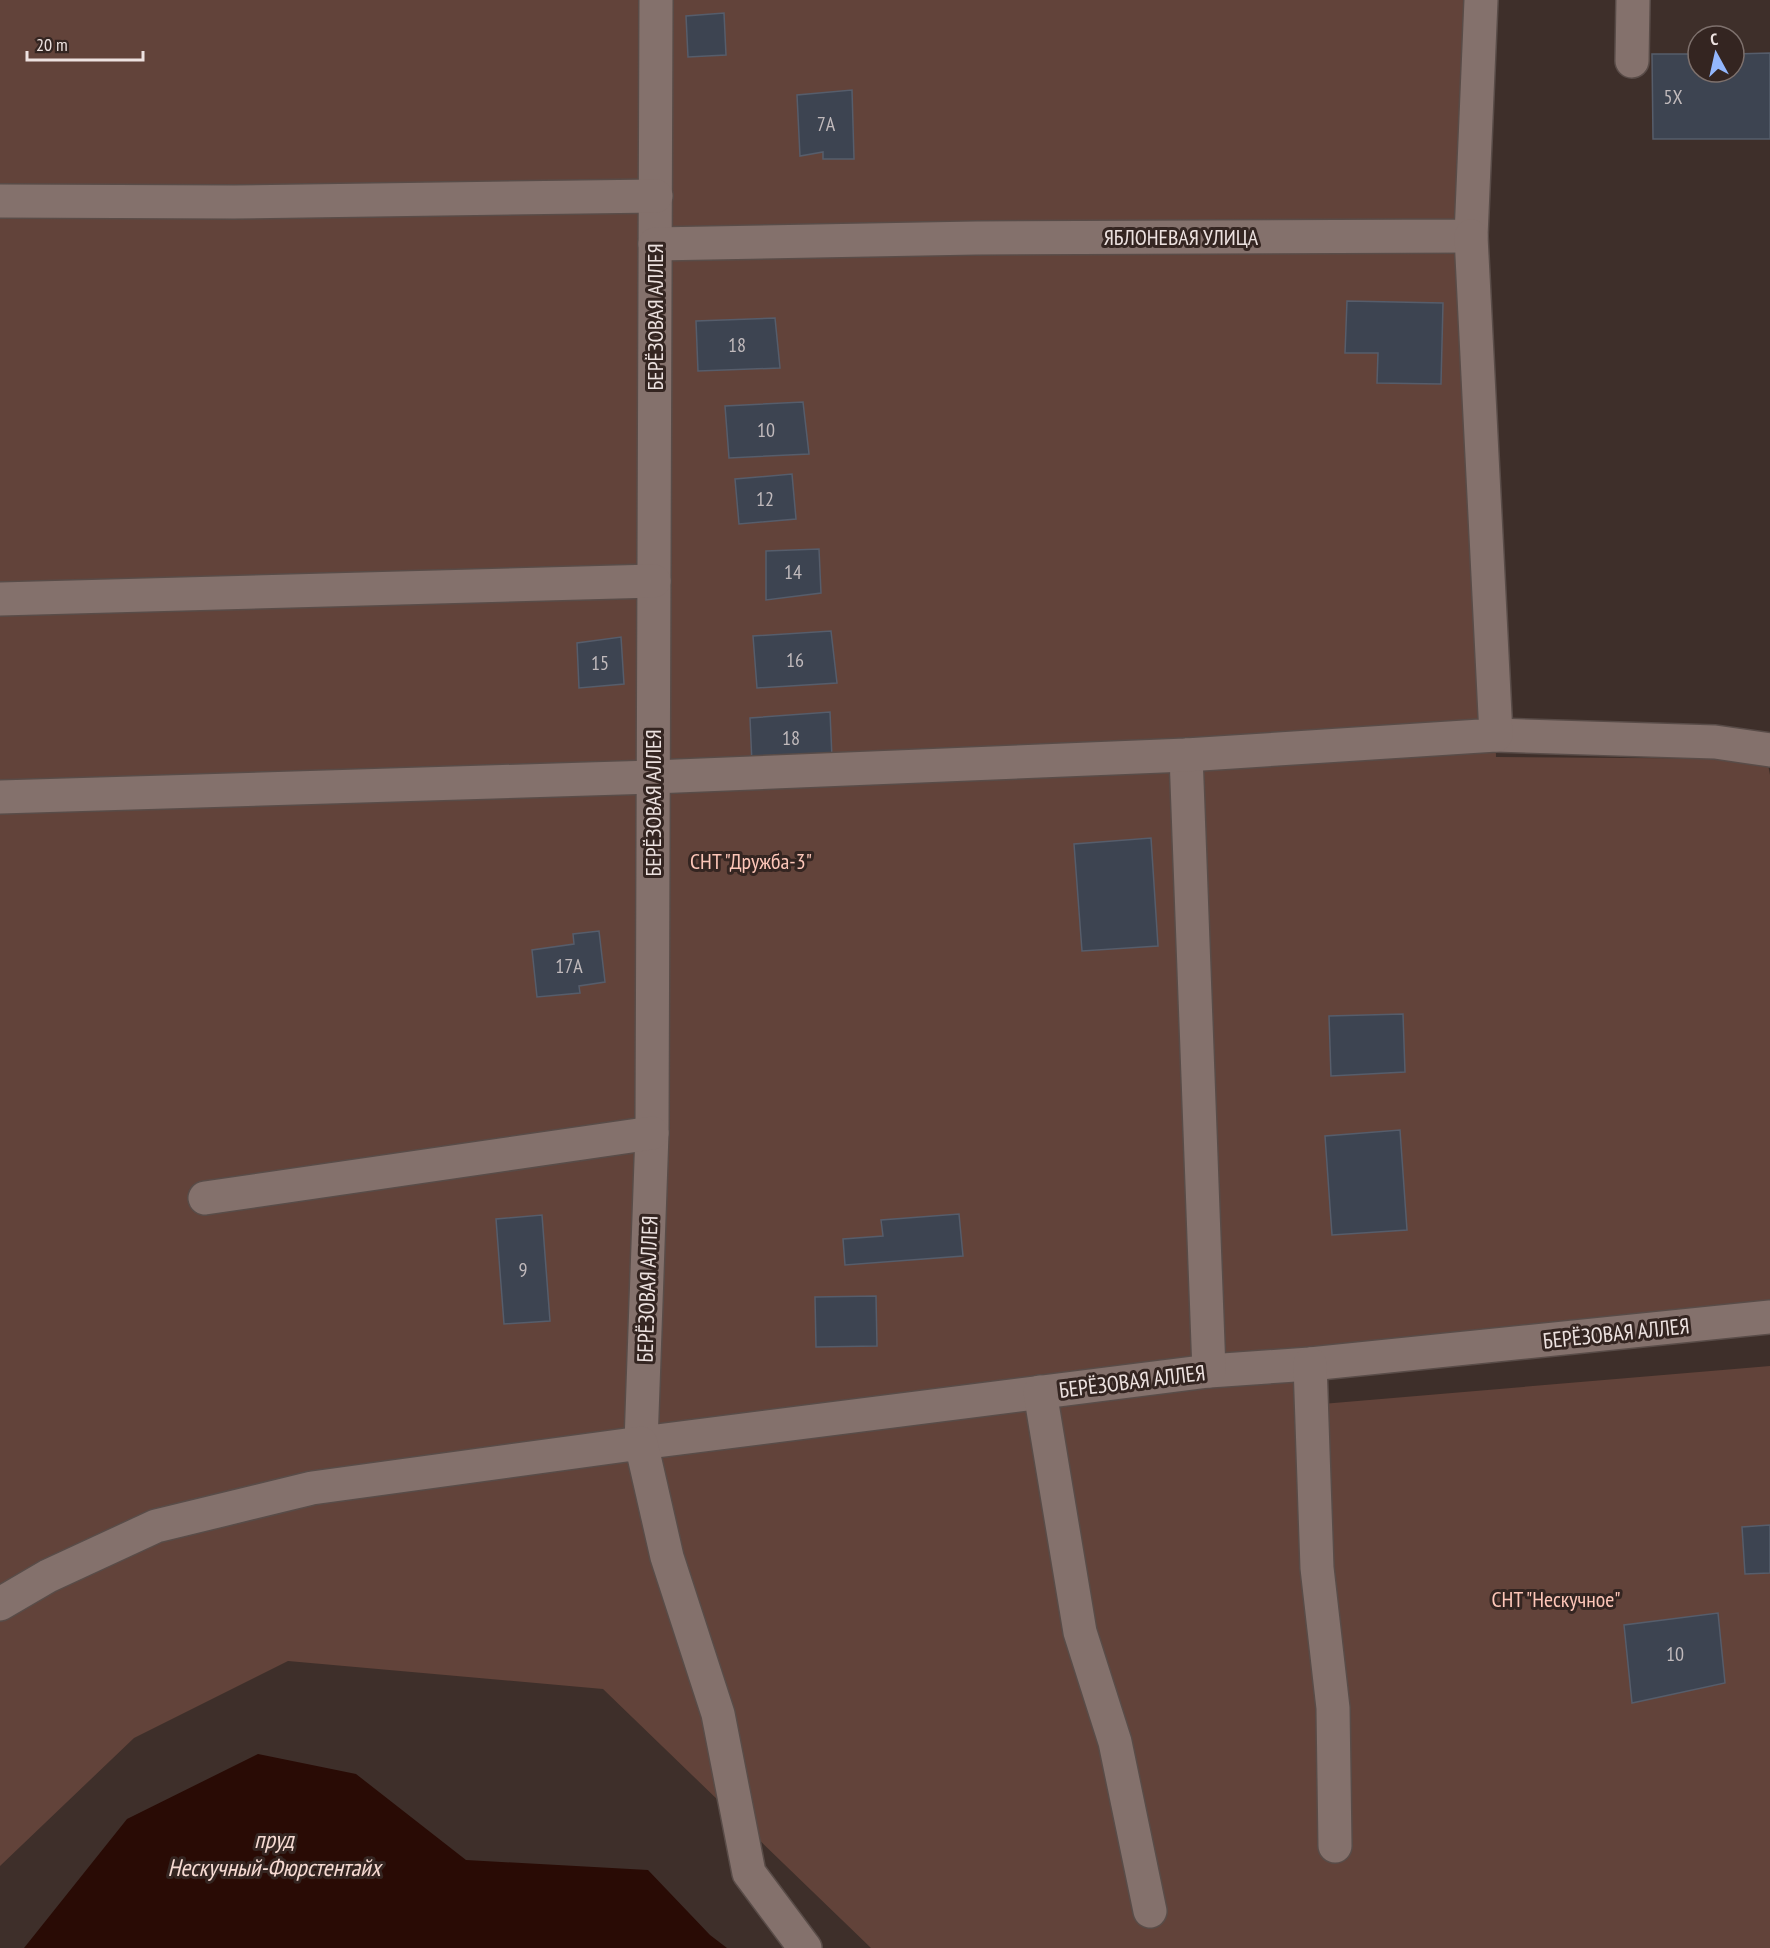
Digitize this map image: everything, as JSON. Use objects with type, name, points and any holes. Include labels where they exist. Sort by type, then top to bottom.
[{"type":"street","name":"БЕРЁЗОВАЯ АЛЛЕЯ","points":[[656,0],[652,1133],[641,1443],[1209,1371],[1310,1364],[1770,1317]]},
{"type":"street","points":[[1481,0],[1471,236],[1496,735]]},
{"type":"street","points":[[1632,61],[1633,0]]},
{"type":"street","points":[[0,201],[234,202],[656,196]]},
{"type":"street","name":"ЯБЛОНЕВАЯ УЛИЦА","points":[[655,244],[988,237],[1471,236]]},
{"type":"street","points":[[0,599],[654,581]]},
{"type":"street","points":[[0,797],[653,777],[1186,754],[1496,735],[1715,742],[1770,750]]},
{"type":"street","points":[[1186,754],[1209,1371]]},
{"type":"street","points":[[205,1198],[652,1133]]},
{"type":"street","points":[[1310,1364],[1317,1568],[1333,1708],[1335,1846]]},
{"type":"street","points":[[1040,1392],[1080,1632],[1114,1742],[1150,1911]]},
{"type":"street","points":[[0,1604],[48,1576],[167,1524],[312,1488],[641,1443],[667,1557],[718,1714],[749,1873],[805,1948]]},
{"type":"green space","name":"СНТ \"Дружба-3\"","points":[[0,0],[1481,0],[1496,757],[1767,759],[1770,775],[1770,1317],[1310,1364],[1322,1404],[1770,1366],[1770,1948],[871,1948],[603,1689],[288,1661],[134,1738],[0,1866]]},
{"type":"water","name":"пруд Нескучный-Фюрстентайх","points":[[258,1754],[356,1774],[466,1860],[648,1870],[710,1935],[727,1948],[24,1948],[127,1819]]},
{"type":"building","points":[[724,13],[726,55],[688,57],[686,16]]},
{"type":"building","points":[[1770,53],[1770,139],[1653,139],[1652,54],[1686,54],[1686,84],[1746,84],[1746,54]]},
{"type":"building","points":[[852,90],[854,159],[823,159],[823,152],[800,156],[797,95]]},
{"type":"building","points":[[1347,301],[1443,303],[1441,384],[1377,383],[1378,353],[1345,353]]},
{"type":"building","points":[[775,318],[780,368],[698,371],[696,321]]},
{"type":"building","points":[[803,402],[809,454],[729,458],[725,406]]},
{"type":"building","points":[[792,474],[796,519],[739,524],[735,479]]},
{"type":"building","points":[[819,549],[821,593],[766,600],[766,551]]},
{"type":"building","points":[[831,631],[837,683],[757,688],[753,636]]},
{"type":"building","points":[[621,637],[624,684],[579,688],[577,643]]},
{"type":"building","points":[[830,712],[832,758],[752,764],[750,718]]},
{"type":"building","points":[[1151,838],[1158,946],[1082,951],[1074,844]]},
{"type":"building","points":[[599,931],[605,982],[579,986],[580,993],[537,997],[532,950],[574,944],[573,934]]},
{"type":"building","points":[[1403,1014],[1405,1072],[1331,1076],[1329,1016]]},
{"type":"building","points":[[1400,1130],[1407,1230],[1332,1235],[1325,1136]]},
{"type":"building","points":[[959,1214],[963,1256],[845,1265],[843,1239],[883,1236],[881,1220]]},
{"type":"building","points":[[542,1215],[550,1321],[504,1324],[496,1219]]},
{"type":"building","points":[[876,1296],[877,1346],[816,1347],[815,1297]]},
{"type":"building","points":[[1770,1525],[1770,1573],[1745,1574],[1742,1527]]},
{"type":"building","points":[[1718,1613],[1725,1683],[1632,1703],[1624,1625]]},
{"type":"park label","name":"СНТ \"Нескучное\"","points":[[1556,1599]]}]
